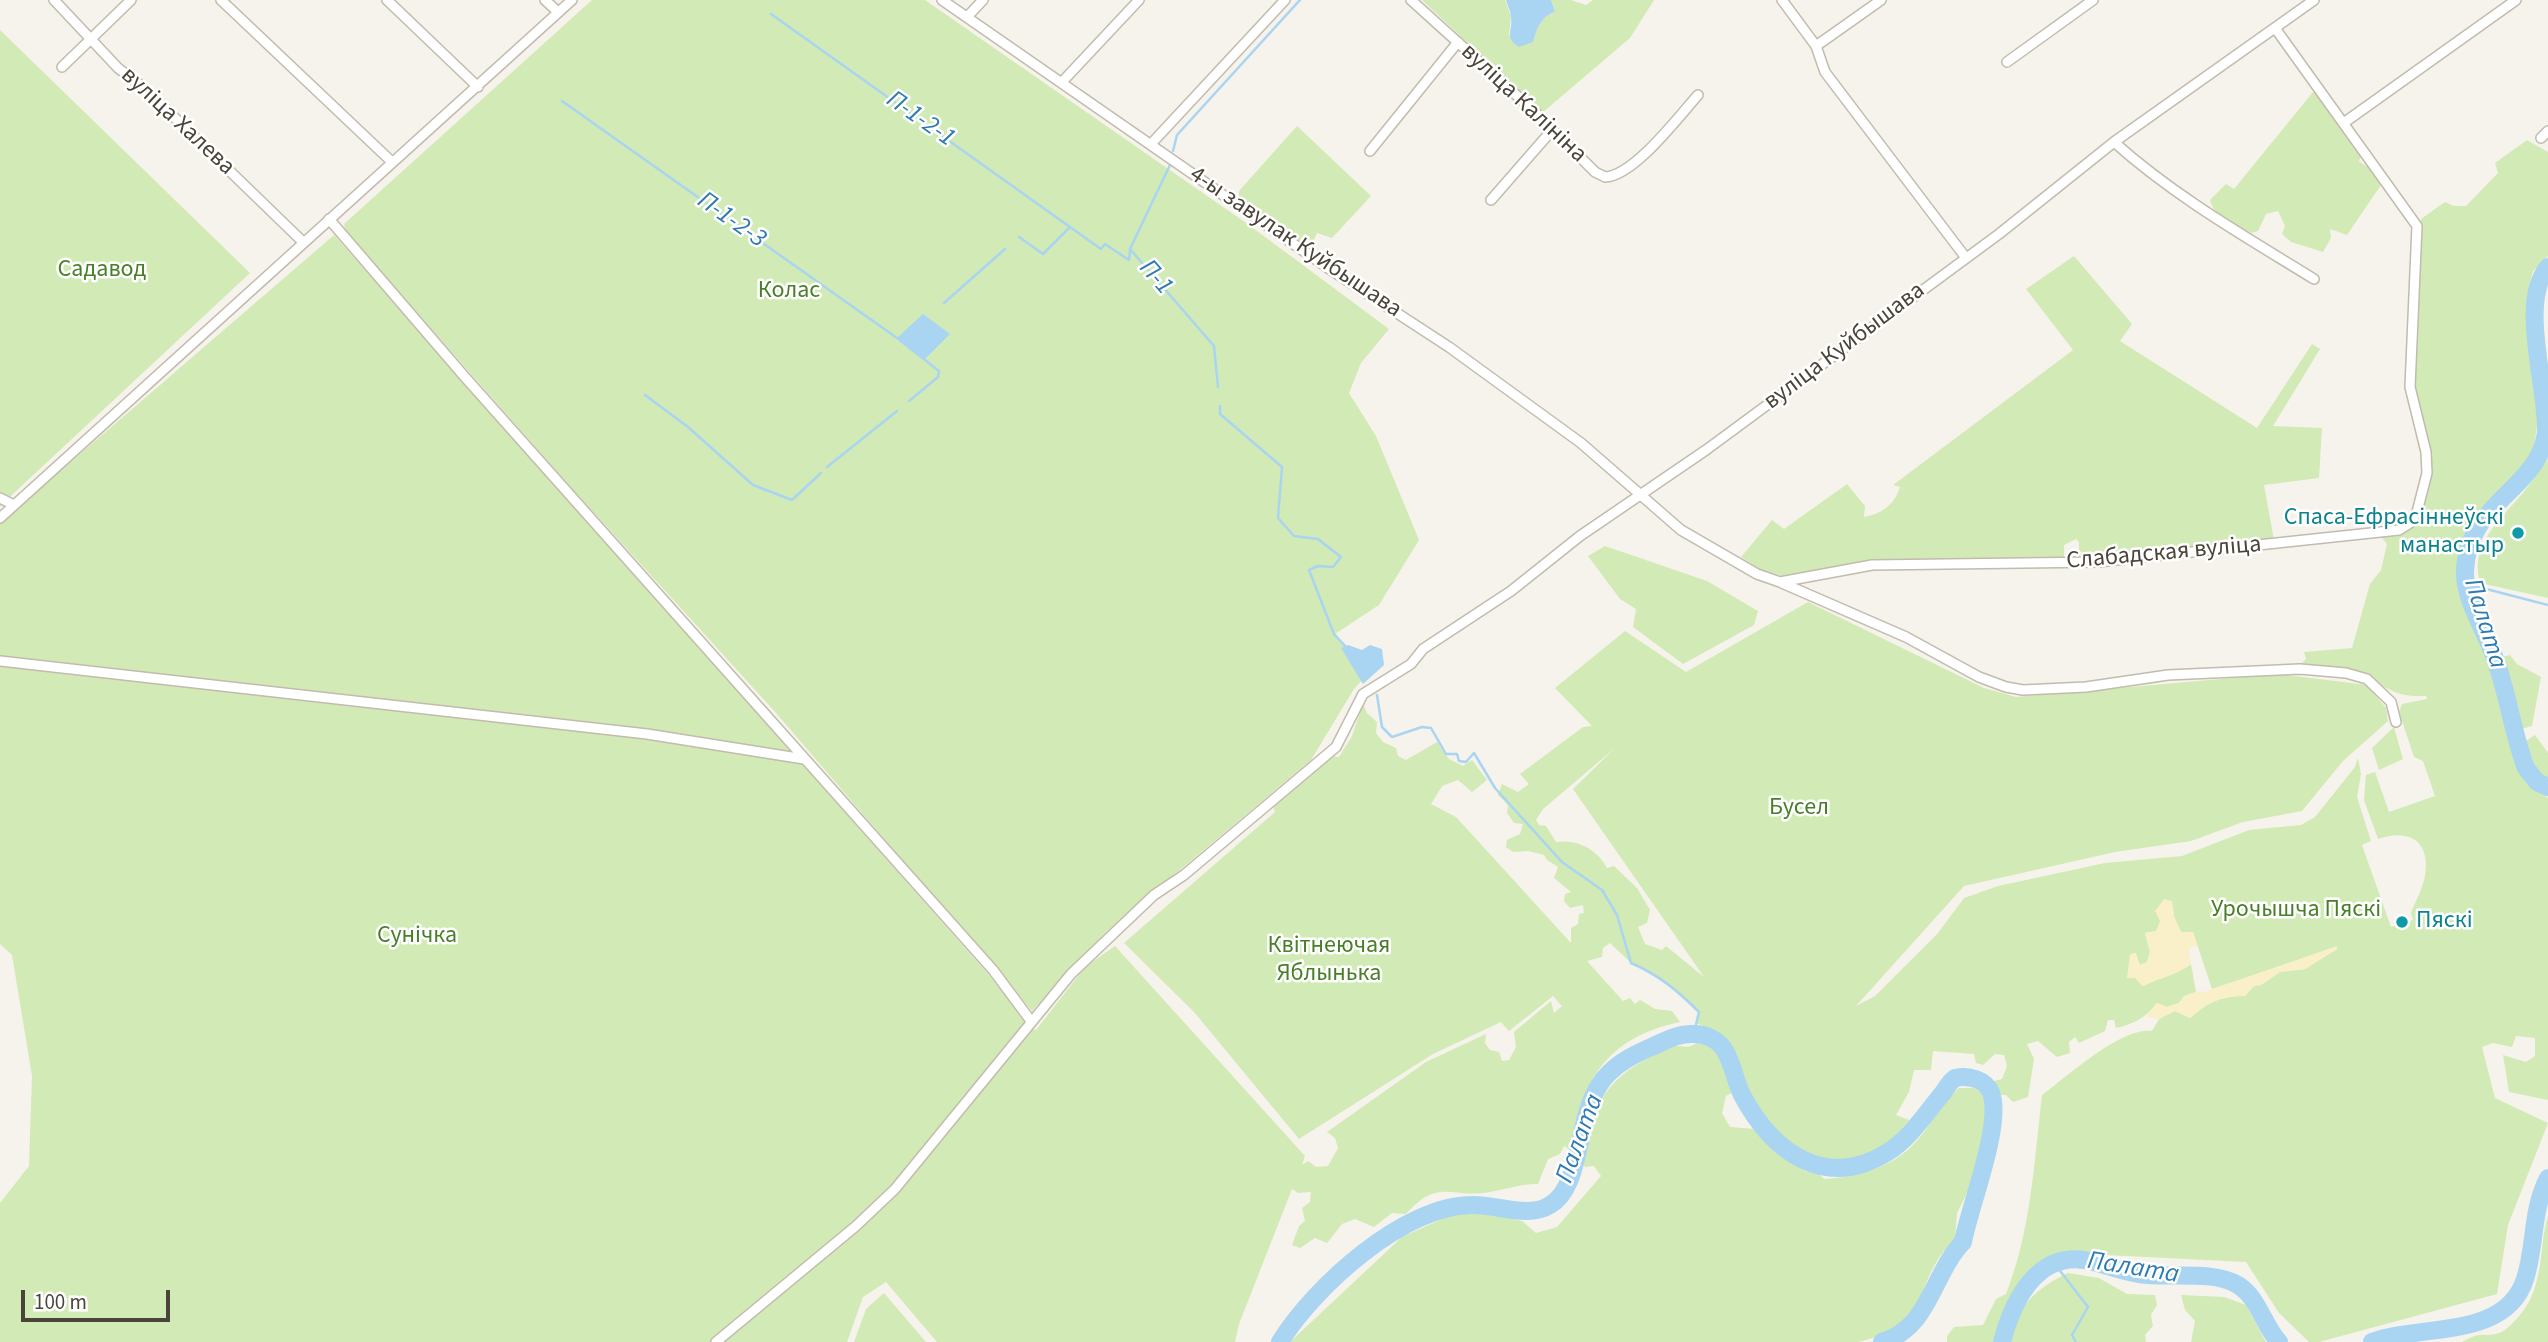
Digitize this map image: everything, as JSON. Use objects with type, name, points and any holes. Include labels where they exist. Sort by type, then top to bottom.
[{"type":"street","name":"вуліца Халева","points":[[54,0],[118,68],[144,88],[303,241]]},
{"type":"street","points":[[62,67],[131,0]]},
{"type":"street","points":[[221,0],[392,162]]},
{"type":"street","points":[[387,0],[478,87]]},
{"type":"street","points":[[545,0],[558,12]]},
{"type":"street","points":[[0,517],[572,0]]},
{"type":"street","name":"4-ы завулак Куйбышава","points":[[942,0],[1334,272],[1449,347],[1581,443],[1641,494]]},
{"type":"street","points":[[967,17],[983,0]]},
{"type":"street","points":[[1062,82],[1139,0]]},
{"type":"street","points":[[1151,144],[1285,0]]},
{"type":"street","name":"вуліца Калініна","points":[[1411,0],[1553,129],[1595,172],[1612,177],[1658,140],[1698,95]]},
{"type":"street","points":[[1783,0],[1816,46],[1825,72],[1966,258]]},
{"type":"street","points":[[1816,46],[1881,0]]},
{"type":"street","points":[[2007,62],[2093,0]]},
{"type":"street","name":"вуліца Куйбышава","points":[[1031,1021],[1071,974],[1154,895],[1184,875],[1336,747],[1357,703],[1372,687],[1411,664],[1423,649],[1511,591],[1580,536],[1706,450],[1966,258],[2115,142],[2314,0]]},
{"type":"street","points":[[2276,28],[2345,122],[2516,0]]},
{"type":"street","points":[[1370,152],[1458,42]]},
{"type":"street","name":"Слабадская вуліца","points":[[1780,582],[1872,565],[2098,562],[2399,530],[2410,523],[2417,512],[2427,473],[2426,452],[2410,387],[2417,226],[2345,122]]},
{"type":"street","points":[[1491,200],[1553,129]]},
{"type":"street","points":[[2115,142],[2135,160],[2227,225],[2314,279]]},
{"type":"street","points":[[329,219],[464,376],[785,733],[803,759],[993,970],[1031,1021],[961,1112],[895,1189],[856,1226],[716,1342]]},
{"type":"street","points":[[1641,494],[1681,530],[1706,547],[1906,638],[1979,677],[2006,687],[2023,690],[2085,687],[2168,674],[2300,668],[2346,673],[2367,679],[2391,702],[2396,722]]},
{"type":"street","points":[[0,498],[14,505]]},
{"type":"street","points":[[0,661],[657,736],[803,759]]},
{"type":"green space","name":"Колас","points":[[592,0],[925,0],[1249,225],[1389,329],[1361,363],[1349,393],[1376,436],[1419,540],[1379,605],[1335,634],[1369,673],[1354,689],[1311,760],[1107,931],[1032,1011],[776,713],[568,484],[346,232],[344,224]]},
{"type":"green space","points":[[1422,0],[1505,0],[1511,16],[1509,35],[1533,42],[1543,20],[1555,12],[1551,0],[1571,0],[1586,5],[1593,0],[1654,0],[1630,38],[1542,113]]},
{"type":"green space","name":"Садавод","points":[[0,30],[250,273],[0,506]]},
{"type":"green space","points":[[2313,92],[2318,94],[2362,154],[2359,161],[2374,172],[2381,185],[2347,235],[2330,229],[2331,238],[2323,252],[2291,242],[2282,234],[2285,226],[2278,211],[2266,214],[2258,231],[2251,233],[2216,212],[2210,200],[2226,184],[2234,189]]},
{"type":"green space","points":[[1297,126],[1371,196],[1332,238],[1317,233],[1313,242],[1306,246],[1239,198],[1239,191]]},
{"type":"green space","points":[[2527,140],[2548,152],[2548,256],[2533,271],[2529,286],[2538,398],[2535,440],[2530,455],[2521,468],[2469,524],[2459,557],[2460,579],[2478,627],[2518,765],[2526,783],[2548,798],[2548,1100],[2509,1092],[2503,1055],[2526,1062],[2535,1056],[2535,1038],[2516,1036],[2512,1047],[2493,1043],[2482,1047],[2495,1098],[2548,1123],[2508,1225],[2497,1294],[2319,1342],[2309,1342],[2279,1313],[2246,1262],[2066,1253],[2031,1270],[2013,1298],[1996,1342],[1947,1342],[1947,1336],[1954,1327],[1983,1325],[1996,1299],[2006,1294],[2026,1221],[2042,1095],[2110,1044],[2139,1032],[2152,1031],[2159,1019],[2175,1011],[2190,1018],[2215,1001],[2245,996],[2254,986],[2261,985],[2280,972],[2305,969],[2337,949],[2212,989],[2193,932],[2181,932],[2174,917],[2172,901],[2156,931],[2145,933],[2150,952],[2147,962],[2140,965],[2136,960],[2135,978],[2143,986],[2191,964],[2196,992],[2167,1007],[2157,1003],[2144,1016],[2116,1028],[2114,1020],[2108,1020],[2105,1031],[2079,1043],[2075,1037],[2069,1042],[2070,1053],[2057,1057],[2038,1041],[2027,1044],[2034,1059],[2028,1097],[2013,1102],[2006,1095],[1990,1095],[1986,1090],[1987,1083],[2002,1079],[2007,1066],[2004,1055],[1995,1054],[1983,1065],[1976,1063],[1974,1054],[1933,1051],[1931,1070],[1914,1070],[1909,1092],[1896,1115],[1909,1120],[1889,1141],[1869,1154],[1848,1160],[1826,1160],[1806,1153],[1786,1141],[1768,1124],[1752,1102],[1728,1041],[1696,1023],[1699,1012],[1678,991],[1653,973],[1631,963],[1610,943],[1603,948],[1602,957],[1587,961],[1623,1001],[1630,998],[1635,1004],[1640,1000],[1655,1009],[1672,1011],[1680,1022],[1655,1029],[1634,1039],[1616,1051],[1602,1066],[1590,1083],[1582,1103],[1570,1150],[1564,1146],[1560,1154],[1548,1159],[1538,1184],[1490,1192],[1437,1193],[1427,1196],[1406,1214],[1392,1213],[1374,1227],[1355,1219],[1342,1224],[1327,1243],[1315,1238],[1300,1248],[1292,1245],[1299,1226],[1305,1221],[1302,1208],[1310,1202],[1311,1192],[1298,1193],[1292,1189],[1239,1324],[1235,1342],[937,1342],[886,1282],[863,1297],[847,1342],[0,1342],[0,1203],[29,1166],[32,1076],[12,955],[0,944],[0,523],[334,235],[994,981],[1031,1029],[1036,1030],[1085,967],[1115,946],[1305,1156],[1302,1165],[1308,1161],[1316,1167],[1328,1166],[1338,1148],[1335,1138],[1327,1132],[1426,1062],[1486,1034],[1485,1043],[1490,1050],[1499,1052],[1502,1061],[1509,1060],[1516,1047],[1514,1032],[1551,1001],[1554,1013],[1562,1006],[1553,996],[1509,1031],[1501,1022],[1433,1054],[1299,1139],[1194,1012],[1124,943],[1275,812],[1273,806],[1331,756],[1339,757],[1352,736],[1363,704],[1367,713],[1377,722],[1376,733],[1383,742],[1396,748],[1398,756],[1406,760],[1437,742],[1449,759],[1463,766],[1472,760],[1487,780],[1472,792],[1458,780],[1442,786],[1431,804],[1456,817],[1571,943],[1571,928],[1578,924],[1579,914],[1584,913],[1583,905],[1570,908],[1564,901],[1565,894],[1571,892],[1554,878],[1558,867],[1544,855],[1528,851],[1513,852],[1506,847],[1507,840],[1520,834],[1523,824],[1514,823],[1507,813],[1508,805],[1498,795],[1502,784],[1518,792],[1529,784],[1520,774],[1583,727],[1592,726],[1555,688],[1625,631],[1686,672],[1808,602],[1984,688],[2016,697],[2278,674],[2367,685],[2386,708],[2388,721],[2343,761],[2302,811],[2243,822],[2191,841],[2115,852],[1964,886],[1856,1006],[1875,996],[1938,933],[1964,898],[1998,886],[2105,863],[2182,856],[2249,830],[2301,825],[2315,817],[2355,767],[2358,758],[2361,774],[2357,797],[2371,841],[2362,845],[2391,927],[2413,920],[2411,913],[2425,876],[2425,854],[2415,840],[2408,837],[2399,835],[2378,839],[2364,800],[2366,775],[2375,772],[2389,812],[2435,796],[2423,761],[2414,757],[2399,712],[2402,704],[2427,699],[2426,696],[2394,692],[2345,668],[2301,664],[2306,659],[2304,652],[2352,648],[2370,584],[2381,570],[2387,544],[2381,537],[2405,531],[2413,525],[2423,509],[2431,474],[2424,471],[2415,430],[2420,421],[2413,387],[2421,219],[2445,202],[2454,206],[2466,206],[2498,173],[2495,163]],"holes":[[[1615,748],[1573,789],[1704,977],[1666,946],[1662,950],[1645,944],[1638,927],[1647,923],[1650,910],[1637,888],[1614,866],[1607,868],[1598,856],[1579,844],[1556,842],[1546,826],[1539,825],[1536,820],[1543,809]]]},
{"type":"green space","points":[[2074,256],[2132,324],[2120,341],[2257,428],[2312,344],[2320,349],[2273,426],[2322,428],[2319,478],[2264,485],[2274,540],[2079,559],[2079,542],[2076,539],[2064,545],[2064,558],[1901,562],[1786,577],[1759,569],[1741,557],[1772,520],[1784,529],[1847,484],[1865,506],[1864,517],[1882,511],[1898,493],[1900,487],[1893,485],[2073,350],[2026,289]]},
{"type":"green space","name":"Спаса-Ефрасіннеўскі манастыр","points":[[2548,459],[2548,598],[2480,583],[2479,557],[2489,534]]},
{"type":"green space","points":[[1605,546],[1707,581],[1758,611],[1754,625],[1683,664],[1633,627],[1636,609],[1620,599],[1588,556]]},
{"type":"green space","points":[[2510,655],[2517,664],[2541,677],[2532,726],[2521,729],[2502,657]]},
{"type":"green space","points":[[2394,727],[2403,759],[2379,770],[2372,748]]},
{"type":"green space","points":[[2535,735],[2548,753],[2548,783],[2534,771],[2527,755],[2524,742]]},
{"type":"green space","points":[[1697,1043],[1706,1045],[1718,1054],[1730,1075],[1735,1091],[1726,1096],[1722,1113],[1730,1127],[1755,1129],[1805,1171],[1825,1179],[1859,1174],[1892,1161],[1911,1147],[1959,1088],[1974,1088],[1981,1092],[1987,1107],[1985,1128],[1971,1185],[1957,1213],[1955,1239],[1932,1270],[1912,1313],[1900,1324],[1883,1334],[1858,1342],[1290,1342],[1402,1237],[1455,1213],[1484,1213],[1522,1221],[1536,1233],[1557,1227],[1601,1176],[1594,1166],[1585,1167],[1579,1160],[1588,1128],[1609,1089],[1632,1068],[1662,1049]]},
{"type":"green space","points":[[2548,1215],[2548,1342],[2462,1342],[2474,1336],[2502,1332],[2528,1304],[2540,1267]]},
{"type":"green space","points":[[2068,1273],[2099,1278],[2127,1294],[2155,1295],[2157,1305],[2151,1315],[2153,1326],[2145,1335],[2146,1342],[2011,1342],[2017,1318],[2029,1300]]},
{"type":"green space","points":[[884,1293],[926,1342],[854,1342],[866,1309]]},
{"type":"green space","points":[[2181,1295],[2224,1297],[2246,1305],[2266,1342],[2191,1342],[2195,1321],[2185,1310]]},
{"type":"sand","points":[[2164,899],[2172,901],[2174,917],[2181,932],[2193,932],[2198,947],[2191,947],[2189,951],[2191,964],[2143,986],[2135,978],[2127,978],[2130,954],[2136,953],[2140,965],[2147,962],[2150,952],[2145,933],[2156,931],[2160,921],[2155,911]]},
{"type":"sand","points":[[2337,946],[2337,949],[2305,969],[2280,972],[2261,985],[2254,986],[2245,996],[2215,1001],[2190,1018],[2175,1011],[2159,1019],[2146,1017],[2157,1003],[2167,1007],[2179,1003],[2190,994],[2204,992]]},
{"type":"water","points":[[1506,0],[1551,0],[1555,12],[1543,20],[1533,42],[1519,47],[1510,37],[1511,15]]},
{"type":"water","points":[[923,314],[950,334],[925,359],[897,338]]},
{"type":"water","points":[[1348,645],[1362,650],[1370,645],[1382,649],[1384,665],[1363,684],[1341,648]]},
{"type":"waterway","name":"П-1","points":[[1173,151],[1177,135],[1300,0]]},
{"type":"waterway","name":"П-1-2-1","points":[[771,14],[1070,227]]},
{"type":"waterway","name":"П-1-2-3","points":[[562,101],[897,338],[939,371],[938,377],[909,401]]},
{"type":"waterway","name":"П-1","points":[[1170,165],[1130,249],[1214,346],[1218,387]]},
{"type":"waterway","points":[[1019,237],[1043,254],[1070,227],[1101,249],[1105,244],[1129,260],[1130,251]]},
{"type":"waterway","points":[[944,303],[1005,249]]},
{"type":"waterway","name":"Палата","points":[[2548,267],[2539,282],[2535,301],[2536,346],[2546,433],[2540,452],[2530,469],[2477,528],[2469,548],[2465,571],[2471,603],[2499,670],[2526,768],[2537,782],[2548,787]]},
{"type":"waterway","points":[[645,395],[688,427],[753,485],[792,500],[821,473]]},
{"type":"waterway","points":[[1220,406],[1220,414],[1282,467],[1278,518],[1294,536],[1318,539],[1341,557],[1333,567],[1318,566],[1309,570],[1334,634],[1347,648]]},
{"type":"waterway","points":[[827,467],[897,411]]},
{"type":"waterway","points":[[2467,584],[2548,605]]},
{"type":"waterway","points":[[1377,695],[1382,727],[1392,737],[1422,727],[1431,728],[1446,754],[1457,754],[1459,761],[1466,762],[1474,753],[1495,788],[1562,862],[1602,890],[1617,915],[1631,963],[1668,984],[1699,1012],[1694,1033]]},
{"type":"waterway","name":"Палата","points":[[1280,1342],[1295,1320],[1338,1274],[1390,1234],[1418,1219],[1446,1209],[1472,1205],[1522,1211],[1550,1205],[1561,1195],[1569,1180],[1590,1105],[1609,1073],[1649,1048],[1676,1036],[1688,1034],[1712,1038],[1722,1047],[1742,1095],[1769,1134],[1785,1149],[1803,1160],[1823,1166],[1843,1168],[1865,1163],[1888,1152],[1911,1133],[1955,1078],[1976,1079],[1989,1088],[1993,1125],[1963,1242],[1944,1269],[1921,1313],[1898,1335],[1882,1342]]},
{"type":"waterway","name":"Палата","points":[[2372,1342],[2459,1327],[2500,1312],[2515,1298],[2525,1279],[2536,1215],[2548,1178]]},
{"type":"waterway","name":"Палата","points":[[2002,1342],[2013,1310],[2031,1281],[2042,1270],[2072,1259],[2141,1274],[2207,1276],[2229,1281],[2245,1290],[2251,1297],[2279,1342]]},
{"type":"waterway","points":[[2054,1263],[2088,1307],[2072,1335],[2076,1342]]},
{"type":"place","name":"Спаса-Ефрасіннеўскі манастыр","points":[[2518,533]]},
{"type":"place","name":"Пяскі","points":[[2402,922]]},
{"type":"park label","name":"Бусел","points":[[1799,809]]},
{"type":"park label","name":"Урочышча Пяскі","points":[[2296,911]]},
{"type":"park label","name":"Сунічка","points":[[417,937]]},
{"type":"park label","name":"Квітнеючая Яблынька","points":[[1329,961]]}]
